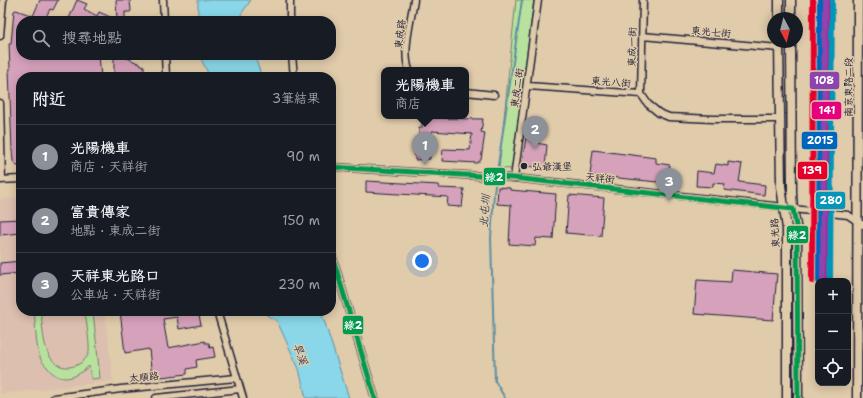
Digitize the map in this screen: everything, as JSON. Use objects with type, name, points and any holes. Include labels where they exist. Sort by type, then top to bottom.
[{"type":"street","points":[[0,36],[3,0]]},
{"type":"street","points":[[163,0],[164,16]]},
{"type":"street","points":[[290,0],[290,16]]},
{"type":"street","name":"東成路","points":[[409,67],[407,62],[407,50],[414,0]]},
{"type":"street","name":"東成二街","points":[[514,178],[528,86],[538,0]]},
{"type":"street","name":"東成一街","points":[[641,94],[643,0]]},
{"type":"street","points":[[779,0],[779,12]]},
{"type":"street","points":[[791,0],[791,12]]},
{"type":"street","name":"南京東路二段","points":[[858,0],[861,41],[859,393]]},
{"type":"street","name":"東光七街","points":[[642,36],[767,44]]},
{"type":"street","name":"東光路","points":[[779,48],[781,186],[787,229],[787,398]]},
{"type":"street","name":"東光路","points":[[791,48],[793,209],[797,231],[798,398]]},
{"type":"street","points":[[165,60],[166,72]]},
{"type":"street","points":[[292,60],[294,72]]},
{"type":"street","name":"東光八街","points":[[528,86],[641,94],[648,104],[659,113],[669,117],[779,119]]},
{"type":"street","points":[[469,92],[494,95]]},
{"type":"street","points":[[0,103],[1,180],[16,179]]},
{"type":"street","name":"天祥街","points":[[336,167],[514,178],[783,207],[848,215],[860,224]]},
{"type":"street","points":[[336,269],[375,398]]},
{"type":"street","points":[[218,316],[243,398]]},
{"type":"street","name":"太順路","points":[[54,398],[236,378]]},
{"type":"street","points":[[156,398],[240,389]]},
{"type":"shaded area","points":[[16,198],[16,316],[106,316],[113,381],[0,394],[0,199]]},
{"type":"green space","points":[[516,0],[534,0],[512,169],[499,168]]},
{"type":"green space","points":[[34,316],[41,316],[45,344],[52,359],[57,364],[65,367],[72,367],[84,360],[89,352],[86,316],[94,316],[100,378],[91,379],[89,366],[79,374],[68,378],[57,376],[52,373],[40,358],[36,340]]},
{"type":"water","points":[[198,0],[251,0],[241,14],[242,16],[198,16]]},
{"type":"water","points":[[202,60],[256,60],[260,72],[208,72]]},
{"type":"water","name":"旱溪","points":[[268,316],[323,316],[349,398],[306,398],[299,369],[277,321]]},
{"type":"building","points":[[40,0],[58,0],[53,10],[50,9],[46,16],[33,16]]},
{"type":"building","points":[[77,0],[87,4],[84,9],[97,16],[70,16]]},
{"type":"building","points":[[116,0],[130,0],[131,11],[125,12],[125,16],[117,16]]},
{"type":"building","points":[[16,10],[33,16],[16,16],[16,60],[99,60],[101,72],[16,72],[16,165],[13,161],[12,150],[9,44],[11,44],[14,11]]},
{"type":"building","points":[[99,12],[108,16],[97,16]]},
{"type":"building","points":[[114,60],[131,60],[144,66],[144,72],[114,72]]},
{"type":"building","points":[[483,119],[481,132],[485,133],[481,160],[477,163],[442,161],[443,149],[470,150],[472,134],[432,131],[431,138],[429,138],[430,159],[415,160],[415,146],[423,146],[422,135],[419,135],[419,128],[422,128],[423,120]]},
{"type":"building","points":[[526,138],[537,139],[536,143],[547,145],[545,168],[525,166],[522,162]]},
{"type":"building","points":[[593,150],[656,158],[656,163],[670,165],[667,183],[590,175]]},
{"type":"building","points":[[728,162],[742,164],[739,182],[765,185],[764,195],[724,190],[725,184],[713,183],[713,187],[696,186],[697,171],[714,173],[716,164],[728,166]]},
{"type":"building","points":[[366,181],[439,185],[438,188],[464,189],[462,207],[447,206],[448,197],[366,192]]},
{"type":"building","points":[[498,187],[510,188],[510,190],[556,194],[553,239],[536,238],[535,246],[509,244],[511,205],[497,204]]},
{"type":"building","points":[[569,195],[604,198],[601,236],[566,233]]},
{"type":"building","points":[[16,219],[16,233],[0,235],[0,220]]},
{"type":"building","points":[[16,261],[16,273],[0,275],[0,263]]},
{"type":"building","points":[[732,270],[777,274],[773,320],[694,314],[697,280],[731,282]]},
{"type":"building","points":[[121,316],[199,316],[201,325],[179,329],[177,317],[163,319],[168,348],[205,341],[205,343],[209,343],[210,348],[213,347],[215,357],[196,360],[197,367],[187,369],[187,374],[152,378],[149,349],[125,353]]},
{"type":"waterway","name":"北屯圳","points":[[505,398],[495,381],[491,238],[494,193],[522,0]]},
{"type":"transit line","name":"139","points":[[812,281],[813,0]]},
{"type":"transit line","name":"2015","points":[[819,278],[820,0]]},
{"type":"transit line","name":"108","points":[[823,278],[825,0]]},
{"type":"transit line","name":"141","points":[[826,278],[827,0]]},
{"type":"transit line","name":"280","points":[[830,278],[832,0]]},
{"type":"transit line","name":"綠2","points":[[336,167],[514,178],[793,209],[797,231],[798,398]]},
{"type":"transit line","name":"綠2","points":[[336,269],[375,398]]},
{"type":"place","name":"富貴傳家","points":[[535,149]]},
{"type":"place","name":"光陽機車","points":[[425,165]]},
{"type":"place","name":"弘爺漢堡","points":[[524,166]]},
{"type":"place","name":"天祥東光路口","points":[[669,201]]}]
